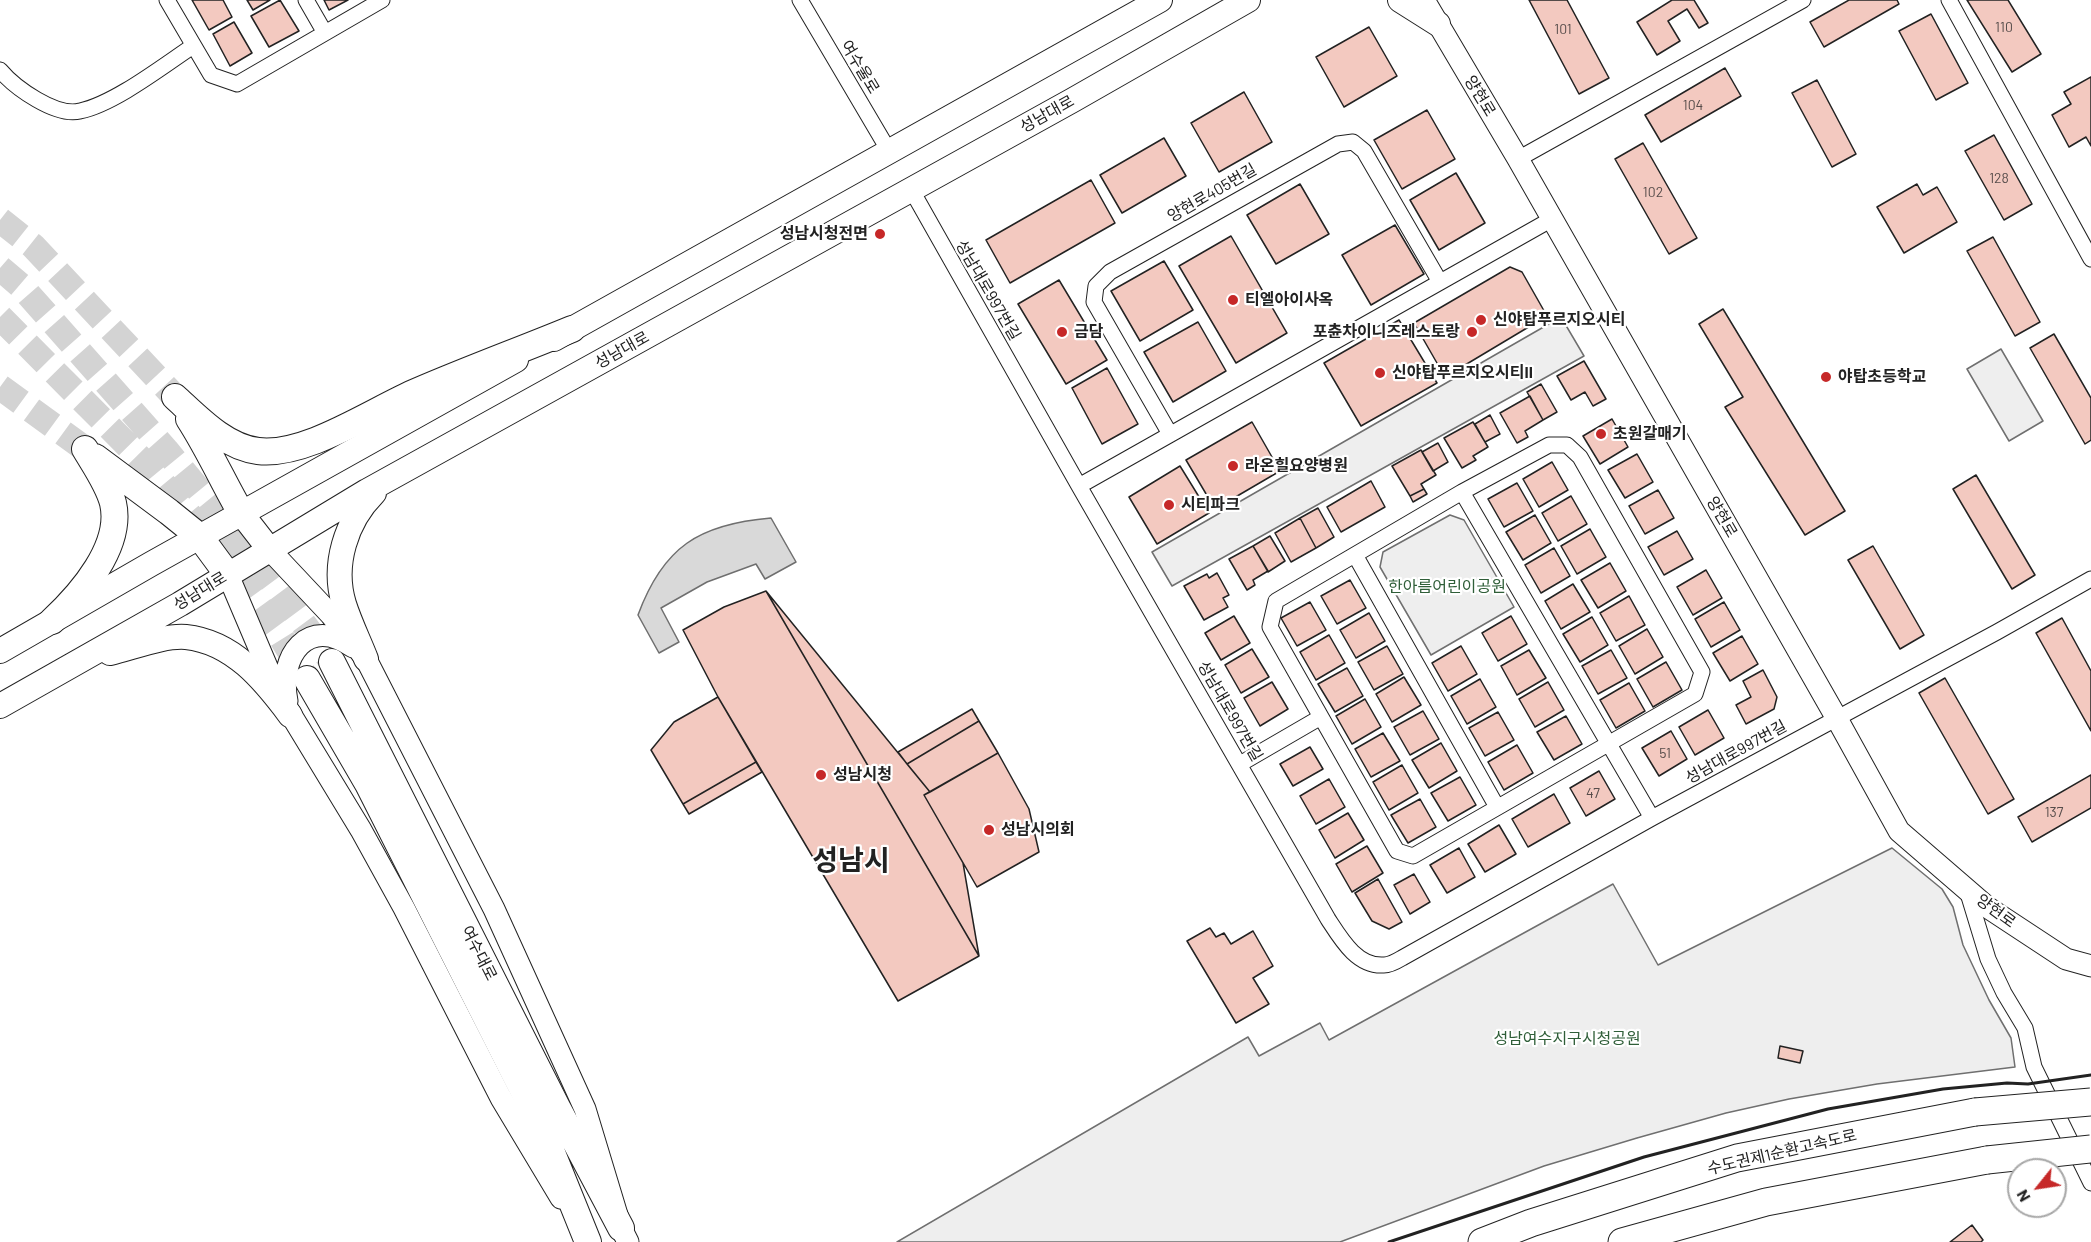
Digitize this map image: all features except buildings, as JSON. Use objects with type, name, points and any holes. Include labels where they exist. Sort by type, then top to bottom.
[{"type":"highway","points":[[241,513],[210,451],[175,397],[219,435],[237,445],[256,451],[275,453],[297,449],[417,391],[572,329]]},
{"type":"highway","points":[[52,621],[79,594],[98,567],[111,537],[115,518],[113,502],[106,485],[86,449],[200,537],[228,575]]},
{"type":"highway","name":"여수대로","points":[[332,662],[557,1107],[625,1235]]},
{"type":"highway","name":"여수대로","points":[[307,679],[368,784],[542,1128],[588,1242]]},
{"type":"highway","name":"수도권제1순환고속도로","points":[[1482,1242],[1532,1223],[1737,1158],[1975,1112],[2091,1102]]},
{"type":"highway","points":[[1622,1242],[1766,1202],[1987,1160],[2091,1149]]},
{"type":"main road","points":[[0,651],[241,513],[1160,0]]},
{"type":"main road","name":"성남대로","points":[[0,706],[391,478],[1073,100],[1248,0]]},
{"type":"main road","points":[[1400,0],[1438,24]]},
{"type":"main road","name":"양현로","points":[[1424,0],[1518,159],[1899,831],[1987,907],[2066,959],[2091,966]]},
{"type":"main road","points":[[391,478],[366,501],[355,516],[347,535],[341,561],[340,585],[344,603],[366,659],[494,909],[585,1109],[625,1235]]},
{"type":"main road","points":[[241,513],[269,549],[331,615],[366,659]]},
{"type":"main road","points":[[228,575],[266,668],[290,715],[361,830],[404,908],[501,1098],[588,1242]]},
{"type":"main road","points":[[290,715],[285,675],[290,657],[302,643],[310,638],[327,636],[344,641],[366,659]]},
{"type":"main road","points":[[81,660],[172,638],[187,637],[220,647],[246,664],[290,715]]},
{"type":"street","points":[[167,0],[211,75],[237,84],[382,0]]},
{"type":"street","points":[[306,0],[325,33]]},
{"type":"street","name":"여수울로","points":[[800,0],[889,151]]},
{"type":"street","points":[[1518,159],[1803,0]]},
{"type":"street","points":[[1949,0],[2091,259]]},
{"type":"street","points":[[0,70],[28,94],[54,109],[78,112],[106,102],[194,46]]},
{"type":"street","name":"양현로405번길","points":[[1170,434],[1095,302],[1096,286],[1110,272],[1226,206],[1338,144],[1353,142],[1364,151],[1440,282]]},
{"type":"street","name":"성남대로997번길","points":[[911,189],[1334,928],[1350,950],[1360,959],[1373,964],[1386,965],[1402,958],[1652,818],[2091,579]]},
{"type":"street","points":[[1079,486],[1552,219]]},
{"type":"street","points":[[1549,445],[1567,445],[1580,457],[1701,672],[1695,694],[1413,856],[1397,851],[1270,627],[1276,601],[1355,555],[1462,492],[1549,445]]},
{"type":"street","points":[[1462,492],[1652,818]]},
{"type":"street","points":[[1355,555],[1497,807]]},
{"type":"street","points":[[1240,764],[1321,717]]},
{"type":"street","points":[[1967,890],[1988,959],[2004,993],[2025,1028],[2034,1067],[2091,1184]]},
{"type":"green space","points":[[1561,317],[1584,356],[1172,586],[1152,552]]},
{"type":"green space","points":[[2001,349],[2043,421],[2009,441],[1967,369]]},
{"type":"green space","name":"한아름어린이공원","points":[[1450,515],[1464,520],[1514,607],[1431,655],[1380,567],[1383,552]]},
{"type":"green space","name":"성남여수지구시청공원","points":[[1892,848],[1942,889],[1953,907],[1963,945],[1989,1000],[2011,1038],[2015,1067],[1877,1084],[1789,1099],[1726,1113],[1544,1166],[1340,1242],[897,1242],[1248,1037],[1259,1056],[1320,1023],[1329,1040],[1613,884],[1658,965]]},
{"type":"shaded area","points":[[771,518],[796,562],[765,579],[756,564],[707,582],[661,608],[679,642],[659,653],[638,615],[659,572],[672,556],[687,543],[704,533],[723,526]]},
{"type":"tunnel","points":[[0,220],[33,246],[175,397]]},
{"type":"tunnel","points":[[0,268],[21,286],[166,450],[260,565],[332,662]]},
{"type":"tunnel","points":[[0,317],[150,468],[216,547],[278,632],[307,679]]},
{"type":"tunnel","points":[[0,387],[85,449]]},
{"type":"wall","points":[[1389,1242],[1644,1157],[1828,1109],[1943,1089],[2007,1083],[2028,1084],[2091,1075]]},
{"type":"place","name":"성남시청전면","points":[[880,234]]},
{"type":"place","name":"티엘아이사옥","points":[[1233,300]]},
{"type":"place","name":"신야탑푸르지오시티","points":[[1481,320]]},
{"type":"place","name":"금담","points":[[1062,332]]},
{"type":"place","name":"포츈차이니즈레스토랑","points":[[1472,332]]},
{"type":"place","name":"신야탑푸르지오시티II","points":[[1380,373]]},
{"type":"place","name":"야탑초등학교","points":[[1826,377]]},
{"type":"place","name":"초원갈매기","points":[[1601,434]]},
{"type":"place","name":"라온힐요양병원","points":[[1233,466]]},
{"type":"place","name":"시티파크","points":[[1169,505]]},
{"type":"place","name":"성남시청","points":[[821,775]]},
{"type":"place","name":"성남시의회","points":[[989,830]]},
{"type":"district","name":"성남시","points":[[851,861]]}]
